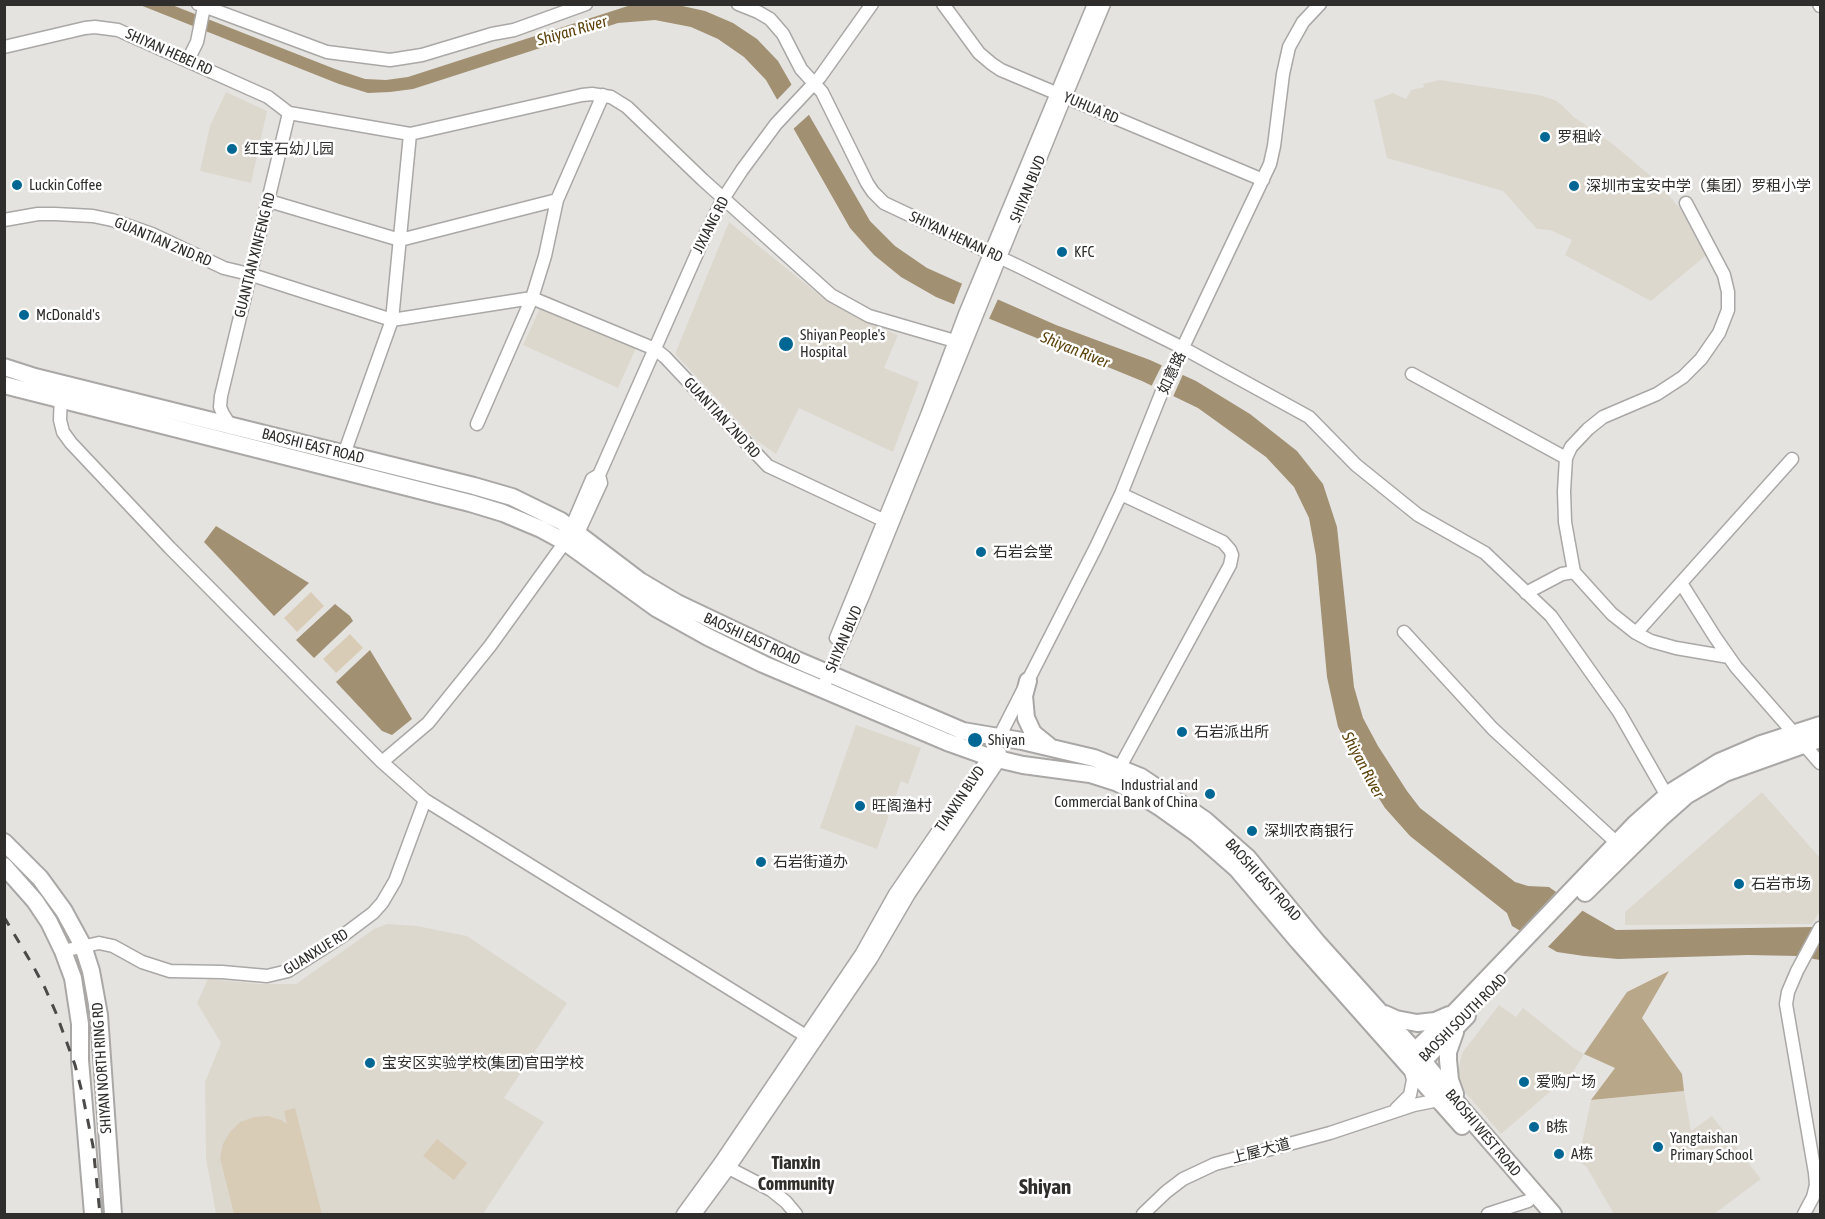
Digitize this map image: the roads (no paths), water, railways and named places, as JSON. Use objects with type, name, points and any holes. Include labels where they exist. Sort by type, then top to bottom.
[{"type":"main road","name":"BAOSHI EAST ROAD","points":[[4,367],[61,391],[486,507],[571,534],[632,592],[735,651],[955,745],[994,758],[1104,778],[1132,790],[1186,825],[1237,869],[1298,941],[1416,1059]]},
{"type":"main road","name":"BAOSHI EAST ROAD","points":[[4,385],[61,391],[194,417],[493,491],[530,505],[676,603],[825,672],[963,731],[1052,748],[1120,767],[1156,785],[1186,806],[1240,851],[1379,1011],[1416,1059]]},
{"type":"main road","points":[[1028,681],[1024,696],[1026,718],[1039,739],[1052,748]]},
{"type":"main road","points":[[1569,901],[1687,795],[1725,773],[1807,739],[1821,725]]},
{"type":"main road","points":[[1569,901],[1617,843],[1667,796],[1719,762],[1761,744],[1807,739]]},
{"type":"main road","name":"SHIYAN NORTH RING RD","points":[[4,842],[48,888],[64,911],[83,946],[96,993],[99,1015],[113,1215]]},
{"type":"main road","name":"SHIYAN NORTH RING RD","points":[[4,866],[35,901],[49,922],[73,978],[80,1024],[80,1060],[93,1215]]},
{"type":"main road","name":"BAOSHI SOUTH ROAD","points":[[1416,1059],[1569,901]]},
{"type":"main road","points":[[1379,1011],[1396,1020],[1417,1023],[1456,1019],[1448,1052],[1448,1070],[1462,1109]]},
{"type":"main road","name":"BAOSHI WEST ROAD","points":[[1416,1059],[1441,1102],[1539,1215]]},
{"type":"main road","name":"BAOSHI WEST ROAD","points":[[1416,1059],[1553,1215]]},
{"type":"street","points":[[188,60],[199,34],[202,8],[327,52],[390,60],[422,55],[492,34],[514,30],[586,4]]},
{"type":"street","name":"SHIYAN HENAN RD","points":[[738,4],[770,19],[783,34],[804,73],[815,83],[827,100],[867,183],[878,198],[891,207],[1183,348],[1309,417],[1356,465],[1418,515],[1485,554],[1551,616],[1619,712],[1667,796]]},
{"type":"street","name":"JIXIANG RD","points":[[382,762],[428,723],[490,646],[571,534],[601,483],[599,475],[706,232],[723,199],[782,118],[815,83],[872,4]]},
{"type":"street","name":"YUHUA RD","points":[[943,4],[980,53],[1001,70],[1263,180]]},
{"type":"street","name":"SHIYAN BLVD","points":[[825,672],[863,596],[970,316],[1061,95],[1094,4]]},
{"type":"street","name":"SHIYAN BLVD","points":[[1061,95],[1104,4]]},
{"type":"street","name":"如意路","points":[[1000,737],[1121,494],[1161,394],[1270,164],[1289,46],[1303,22],[1320,4]]},
{"type":"street","name":"SHIYAN HEBEI RD","points":[[4,47],[95,27],[118,30],[268,97],[289,113]]},
{"type":"street","points":[[289,113],[410,134],[582,95],[611,97],[627,107],[723,199],[820,286],[843,303],[876,318],[960,343]]},
{"type":"street","points":[[477,424],[532,298],[545,256],[557,200],[603,95]]},
{"type":"street","name":"GUANTIAN XINFENG RD","points":[[220,396],[289,113]]},
{"type":"street","points":[[344,454],[392,320],[410,134]]},
{"type":"street","points":[[269,201],[400,240],[557,200]]},
{"type":"street","points":[[1686,203],[1724,275],[1728,292],[1728,310],[1719,333],[1701,359],[1683,377],[1658,394],[1603,417],[1571,447],[1566,458],[1565,522],[1574,572],[1612,614],[1636,633],[1651,641],[1676,648],[1729,657]]},
{"type":"street","name":"GUANTIAN 2ND RD","points":[[4,220],[38,214],[93,216],[112,220],[152,234],[224,268],[392,320]]},
{"type":"street","points":[[392,320],[532,298]]},
{"type":"street","name":"GUANTIAN 2ND RD","points":[[532,298],[655,349],[672,364],[763,461],[779,472],[883,520]]},
{"type":"street","name":"SHIYAN BLVD","points":[[822,690],[825,672],[883,520],[960,343]]},
{"type":"street","points":[[1412,374],[1566,458]]},
{"type":"street","points":[[61,391],[60,420],[63,432],[71,442],[170,548],[382,762],[425,800],[806,1036]]},
{"type":"street","points":[[194,417],[207,413],[220,396]]},
{"type":"street","points":[[220,396],[220,406],[224,417],[237,427]]},
{"type":"street","points":[[1636,633],[1792,459]]},
{"type":"street","points":[[1120,767],[1230,565],[1232,555],[1223,542],[1121,494]]},
{"type":"street","points":[[1526,593],[1562,574],[1574,572]]},
{"type":"street","points":[[1681,583],[1729,657],[1807,739],[1821,763]]},
{"type":"street","points":[[1404,632],[1493,729],[1617,843]]},
{"type":"street","name":"TIANXIN BLVD","points":[[682,1215],[724,1166],[871,959],[994,758],[1000,737]]},
{"type":"street","name":"TIANXIN BLVD","points":[[695,1215],[806,1036],[862,953],[895,894],[994,758]]},
{"type":"street","name":"GUANXUE RD","points":[[63,951],[99,943],[106,944],[142,962],[170,971],[267,976],[288,971],[341,937],[373,913],[382,903],[395,881],[425,800]]},
{"type":"street","points":[[1804,1215],[1813,1197],[1816,1185],[1815,1173],[1786,1004],[1788,992],[1797,971],[1821,928]]},
{"type":"street","name":"上屋大道","points":[[1392,1111],[1410,1095],[1416,1059]]},
{"type":"street","name":"上屋大道","points":[[1143,1215],[1166,1192],[1197,1171],[1231,1159],[1330,1133],[1392,1111],[1434,1101],[1441,1102]]},
{"type":"street","points":[[724,1166],[771,1190],[786,1202],[795,1214]]},
{"type":"street","points":[[1488,1215],[1528,1201]]},
{"type":"water","name":"Shiyan River","points":[[140,5],[172,5],[335,69],[365,79],[386,80],[408,77],[631,5],[678,5],[705,11],[733,23],[757,39],[778,61],[870,221],[895,246],[927,268],[1056,325],[1150,360],[1196,381],[1250,414],[1297,451],[1323,484],[1337,527],[1354,687],[1363,718],[1378,746],[1420,808],[1515,882],[1528,886],[1549,887],[1583,911],[1616,930],[1815,927],[1820,928],[1820,960],[1797,956],[1748,955],[1618,959],[1584,956],[1557,952],[1512,926],[1507,913],[1410,836],[1385,808],[1357,764],[1338,727],[1327,677],[1316,556],[1309,518],[1294,487],[1266,457],[1198,408],[1142,381],[936,297],[901,277],[874,255],[850,228],[766,80],[744,57],[718,39],[691,27],[655,20],[618,23],[413,89],[368,93],[339,84]]},
{"type":"water","points":[[216,526],[309,583],[274,616],[204,542]]},
{"type":"water","points":[[335,604],[353,621],[314,658],[296,640]]},
{"type":"water","points":[[370,650],[412,719],[392,735],[382,731],[336,682]]},
{"type":"railway","points":[[4,917],[45,988],[75,1065],[93,1146],[100,1214]]},
{"type":"place","name":"罗租岭","points":[[1545,137]]},
{"type":"place","name":"红宝石幼儿园","points":[[232,149]]},
{"type":"place","name":"Luckin Coffee","points":[[17,185]]},
{"type":"place","name":"深圳市宝安中学（集团）罗租小学","points":[[1574,186]]},
{"type":"place","name":"KFC","points":[[1062,252]]},
{"type":"place","name":"McDonald's","points":[[24,315]]},
{"type":"place","name":"Shiyan People's Hospital","points":[[786,344]]},
{"type":"place","name":"石岩会堂","points":[[981,552]]},
{"type":"place","name":"石岩派出所","points":[[1182,732]]},
{"type":"place","name":"Shiyan","points":[[975,740]]},
{"type":"place","name":"Industrial and Commercial Bank of China","points":[[1210,794]]},
{"type":"place","name":"旺阁渔村","points":[[860,806]]},
{"type":"place","name":"深圳农商银行","points":[[1252,831]]},
{"type":"place","name":"石岩街道办","points":[[761,862]]},
{"type":"place","name":"石岩市场","points":[[1739,884]]},
{"type":"place","name":"宝安区实验学校(集团)官田学校","points":[[370,1063]]},
{"type":"place","name":"爱购广场","points":[[1524,1082]]},
{"type":"place","name":"B栋","points":[[1534,1127]]},
{"type":"place","name":"Yangtaishan Primary School","points":[[1658,1147]]},
{"type":"place","name":"A栋","points":[[1559,1154]]},
{"type":"district","name":"Tianxin Community","points":[[796,1173]]},
{"type":"district","name":"Shiyan","points":[[1045,1187]]}]
